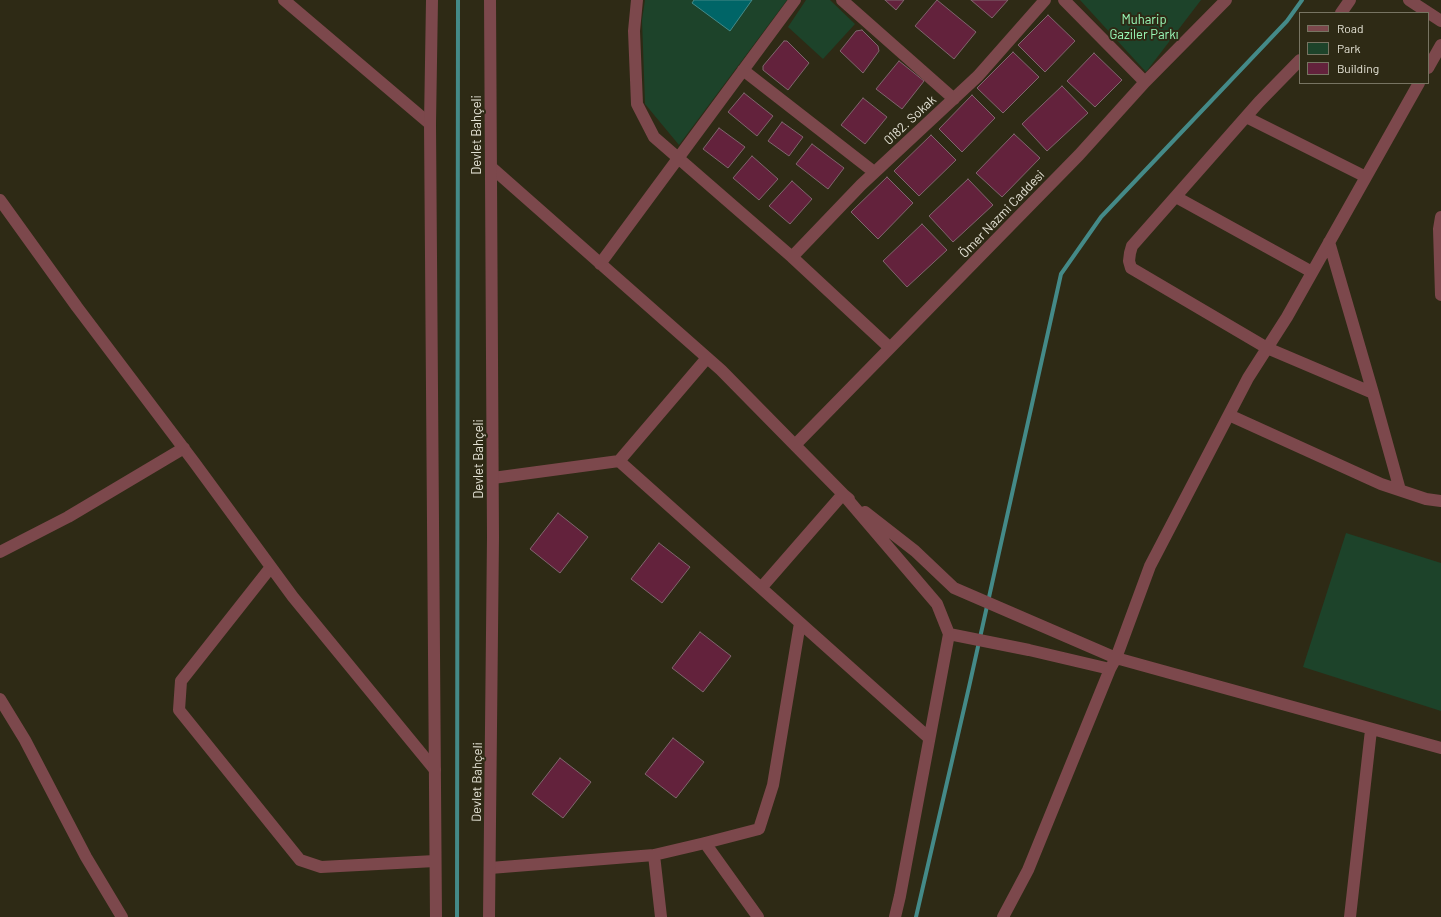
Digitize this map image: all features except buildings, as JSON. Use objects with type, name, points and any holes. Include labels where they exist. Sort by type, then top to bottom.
[{"type":"street","points":[[284,0],[430,124]]},
{"type":"street","points":[[432,0],[430,124],[436,917]]},
{"type":"street","name":"Devlet Bahçeli","points":[[489,917],[493,478],[490,0]]},
{"type":"street","points":[[637,0],[634,31],[637,104],[654,137],[792,257],[890,348]]},
{"type":"street","points":[[600,264],[795,0]]},
{"type":"street","points":[[842,0],[954,99]]},
{"type":"street","name":"0182. Sokak","points":[[792,257],[874,172],[978,76],[1045,0]]},
{"type":"street","points":[[1064,0],[1145,82]]},
{"type":"street","name":"Ömer Nazmi Caddesi","points":[[795,445],[1079,155],[1145,82],[1226,0]]},
{"type":"street","points":[[1342,12],[1350,0]]},
{"type":"street","points":[[1409,0],[1427,12]]},
{"type":"street","points":[[1429,13],[1441,21]]},
{"type":"street","points":[[1429,66],[1441,45]]},
{"type":"street","points":[[1299,61],[1246,117],[1132,246],[1129,261],[1131,268],[1268,348],[1373,393]]},
{"type":"street","points":[[743,70],[874,172]]},
{"type":"street","points":[[1005,916],[1028,870],[1110,669],[1116,658],[1150,566],[1248,378],[1287,317],[1418,84]]},
{"type":"street","points":[[1246,117],[1366,176]]},
{"type":"street","points":[[491,167],[721,370],[843,494],[937,604],[949,634],[895,917]]},
{"type":"street","points":[[1176,197],[1312,272]]},
{"type":"street","points":[[0,200],[77,307],[184,448],[293,597],[435,770]]},
{"type":"street","points":[[1441,217],[1439,229],[1441,295]]},
{"type":"street","points":[[1329,242],[1400,490]]},
{"type":"street","points":[[493,478],[619,461],[707,358]]},
{"type":"street","points":[[1229,415],[1381,484],[1426,499],[1441,501]]},
{"type":"street","points":[[0,552],[68,517],[184,448]]},
{"type":"street","points":[[619,461],[929,738]]},
{"type":"street","points":[[843,494],[915,551],[954,588],[1116,658],[1371,730],[1441,748]]},
{"type":"street","points":[[761,588],[843,494]]},
{"type":"street","points":[[271,567],[182,681],[179,710],[300,860],[321,866],[435,861]]},
{"type":"street","points":[[490,868],[654,855],[759,829],[773,785],[800,623]]},
{"type":"street","points":[[949,634],[1029,650],[1110,669]]},
{"type":"street","points":[[0,699],[25,740],[86,857],[122,917]]},
{"type":"street","points":[[1350,917],[1371,730]]},
{"type":"street","points":[[705,843],[758,917]]},
{"type":"street","points":[[654,855],[661,917]]},
{"type":"green space","points":[[645,0],[787,0],[679,145],[645,104],[642,20]]},
{"type":"green space","points":[[806,0],[830,0],[855,24],[823,59],[788,27]]},
{"type":"green space","name":"Muharip Gaziler Parkı","points":[[1080,0],[1201,0],[1146,72]]},
{"type":"green space","points":[[1346,533],[1441,563],[1441,711],[1303,667]]},
{"type":"water","points":[[694,0],[752,0],[730,31],[692,3]]},
{"type":"waterway","points":[[457,917],[458,0]]},
{"type":"waterway","points":[[916,917],[1061,274],[1101,217],[1287,21],[1302,0]]}]
